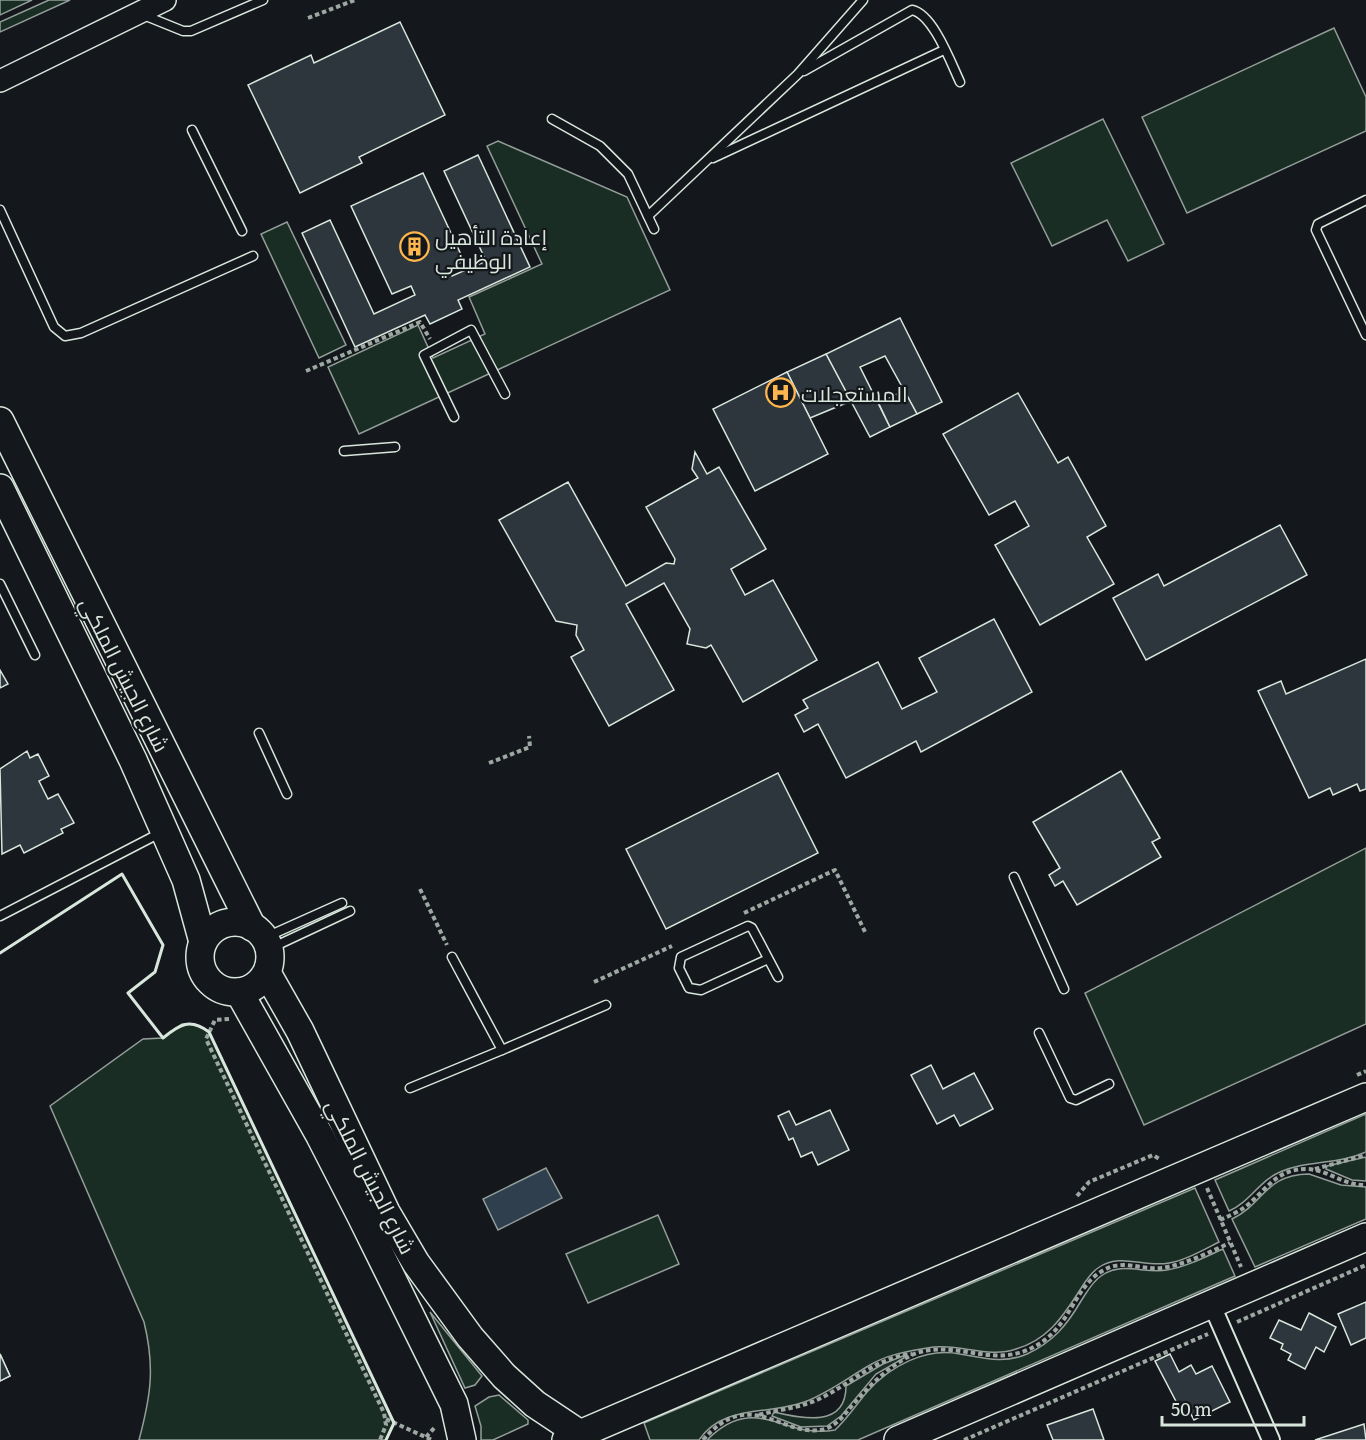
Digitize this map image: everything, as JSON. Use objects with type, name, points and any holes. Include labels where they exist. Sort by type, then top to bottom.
[{"type":"main road","name":"شارع الجيش الملكي","points":[[0,421],[263,947],[300,1031],[386,1212],[416,1263],[470,1337],[504,1376],[573,1437]]},
{"type":"main road","name":"شارع الجيش الملكي","points":[[0,488],[85,658],[186,880],[203,942]]},
{"type":"main road","points":[[232,922],[263,947],[250,989],[239,992],[226,991],[214,985],[205,975],[201,964],[203,942],[220,925],[232,922]]},
{"type":"main road","name":"شارع الجيش الملكي","points":[[239,992],[320,1136],[361,1216],[454,1404],[462,1440]]},
{"type":"main road","points":[[573,1437],[1366,1097]]},
{"type":"main road","points":[[898,1440],[1211,1303],[1256,1299],[1366,1237]]},
{"type":"street","points":[[0,81],[165,0]]},
{"type":"street","points":[[1211,1303],[1271,1440]]},
{"type":"lane","points":[[138,13],[183,31],[191,31],[263,0]]},
{"type":"lane","points":[[648,216],[798,74],[862,0]]},
{"type":"lane","points":[[798,74],[912,10],[918,11],[930,22],[960,82]]},
{"type":"lane","points":[[704,162],[944,50]]},
{"type":"lane","points":[[552,119],[600,146],[628,174],[654,229]]},
{"type":"lane","points":[[192,130],[242,231]]},
{"type":"lane","points":[[1366,200],[1318,224],[1316,231],[1366,335]]},
{"type":"lane","points":[[0,210],[54,327],[64,336],[81,333],[253,256]]},
{"type":"lane","points":[[454,417],[424,355],[471,330],[505,394]]},
{"type":"lane","points":[[344,451],[395,447]]},
{"type":"lane","points":[[0,584],[35,655]]},
{"type":"lane","points":[[259,734],[287,794]]},
{"type":"lane","points":[[0,916],[164,831]]},
{"type":"lane","points":[[1014,877],[1064,989]]},
{"type":"lane","points":[[263,947],[342,903]]},
{"type":"lane","points":[[263,947],[350,911]]},
{"type":"lane","points":[[768,959],[701,990],[689,988],[678,961],[681,957],[748,926],[752,928],[778,977]]},
{"type":"lane","points":[[452,957],[502,1050]]},
{"type":"lane","points":[[410,1088],[606,1005]]},
{"type":"lane","points":[[1039,1033],[1070,1098],[1076,1100],[1108,1084]]},
{"type":"path","points":[[308,18],[355,0]]},
{"type":"path","points":[[306,371],[420,322],[435,348]]},
{"type":"path","points":[[489,763],[530,747],[529,736]]},
{"type":"path","points":[[420,889],[452,957]]},
{"type":"path","points":[[233,1019],[215,1020],[206,1039],[385,1418],[386,1425],[380,1440]]},
{"type":"path","points":[[1220,1220],[1247,1205],[1262,1188],[1279,1176],[1366,1155]]},
{"type":"path","points":[[1312,1169],[1351,1184],[1366,1185]]},
{"type":"path","points":[[1199,1170],[1256,1299]]},
{"type":"path","points":[[703,1440],[720,1424],[736,1418],[754,1416],[816,1400],[870,1368],[893,1358],[948,1349],[993,1356],[1020,1353],[1040,1343],[1057,1330],[1089,1282],[1101,1271],[1126,1264],[1147,1268],[1167,1267],[1230,1243]]},
{"type":"path","points":[[964,1440],[1222,1328],[1256,1299],[1366,1265]]},
{"type":"path","points":[[754,1416],[766,1417],[804,1431],[826,1429],[840,1421],[882,1374],[916,1354]]},
{"type":"path","points":[[385,1418],[432,1440]]},
{"type":"green space","points":[[0,0],[32,0],[0,15]]},
{"type":"green space","points":[[49,0],[70,0],[0,32],[0,22]]},
{"type":"green space","points":[[1334,28],[1366,97],[1366,131],[1187,213],[1142,117]]},
{"type":"green space","points":[[1103,119],[1164,244],[1128,261],[1107,220],[1052,246],[1011,163]]},
{"type":"green space","points":[[498,141],[627,197],[670,290],[359,434],[328,367],[418,325],[433,358],[485,334],[469,297],[542,264],[487,146]]},
{"type":"green space","points":[[287,222],[346,345],[319,358],[261,234]]},
{"type":"green space","points":[[1366,848],[1366,1024],[1144,1125],[1085,993]]},
{"type":"green space","points":[[182,1024],[195,1024],[209,1032],[394,1423],[386,1440],[139,1440],[150,1381],[150,1353],[144,1322],[50,1106],[143,1039],[163,1038]]},
{"type":"green space","points":[[1366,1114],[1366,1152],[1344,1159],[1290,1168],[1280,1172],[1229,1211],[1215,1180]]},
{"type":"green space","points":[[1366,1157],[1366,1181],[1352,1180],[1326,1169],[1327,1166]]},
{"type":"green space","points":[[1309,1174],[1341,1185],[1366,1187],[1366,1219],[1255,1267],[1232,1219],[1243,1213],[1274,1184],[1283,1179]]},
{"type":"green space","points":[[1195,1188],[1219,1242],[1175,1262],[1150,1264],[1115,1261],[1106,1263],[1089,1276],[1053,1327],[1027,1345],[1005,1352],[938,1347],[897,1354],[876,1362],[832,1389],[807,1401],[734,1415],[721,1420],[709,1428],[699,1440],[650,1440],[644,1423]]},
{"type":"green space","points":[[658,1215],[679,1264],[588,1303],[566,1254]]},
{"type":"green space","points":[[1223,1249],[1235,1276],[858,1440],[707,1440],[724,1426],[740,1419],[770,1420],[800,1429],[817,1431],[835,1430],[876,1383],[886,1374],[909,1361],[934,1353],[994,1359],[1019,1357],[1044,1344],[1058,1332],[1092,1284],[1109,1272],[1117,1269],[1158,1271],[1174,1269]]},
{"type":"green space","points":[[430,1312],[482,1376],[475,1385],[465,1388]]},
{"type":"green space","points":[[903,1356],[904,1358],[876,1374],[841,1416],[827,1426],[801,1427],[772,1416],[774,1412],[809,1418],[830,1415],[839,1409],[844,1400],[846,1386],[883,1364]]},
{"type":"green space","points":[[499,1395],[528,1420],[528,1424],[493,1440],[481,1440],[481,1426],[475,1406],[489,1397]]},
{"type":"water","points":[[546,1168],[562,1198],[498,1230],[483,1199]]},
{"type":"building","points":[[400,22],[445,115],[359,157],[362,163],[300,193],[248,85],[311,55],[314,63]]},
{"type":"building","name":"إعادة التأهيل الوظيفي","points":[[478,155],[530,267],[458,300],[462,309],[430,324],[425,315],[355,347],[302,233],[330,220],[374,314],[415,295],[411,286],[392,294],[351,206],[423,173],[464,261],[449,268],[452,276],[486,261],[444,171]]},
{"type":"building","points":[[900,318],[942,402],[917,414],[885,356],[860,367],[890,427],[870,437],[826,354]]},
{"type":"building","points":[[826,354],[851,401],[810,418],[787,372]]},
{"type":"building","points":[[787,372],[828,454],[755,491],[713,409]]},
{"type":"building","points":[[904,390],[917,414],[890,427],[879,404]]},
{"type":"building","points":[[1018,393],[1058,463],[1068,457],[1106,526],[1087,537],[1114,584],[1040,625],[995,545],[1029,526],[1015,501],[989,515],[943,434]]},
{"type":"building","points":[[695,452],[707,474],[719,467],[766,549],[731,569],[745,595],[773,580],[817,660],[743,702],[711,645],[706,648],[687,644],[690,629],[664,583],[626,604],[674,690],[609,726],[571,657],[584,650],[576,635],[577,625],[556,621],[499,520],[568,482],[626,586],[666,563],[674,564],[675,559],[646,507],[698,478],[692,469]]},
{"type":"building","points":[[1280,525],[1307,575],[1146,660],[1113,598],[1158,574],[1164,586]]},
{"type":"building","points":[[994,619],[1032,692],[921,752],[916,741],[846,778],[818,724],[804,732],[795,715],[808,708],[803,700],[878,662],[902,709],[937,692],[919,658]]},
{"type":"building","points":[[1366,659],[1366,789],[1360,791],[1357,784],[1333,795],[1330,788],[1309,798],[1258,691],[1281,681],[1286,694]]},
{"type":"building","points":[[0,670],[8,684],[0,688]]},
{"type":"building","points":[[27,751],[30,758],[38,754],[49,776],[39,781],[48,799],[58,794],[74,823],[61,829],[63,833],[24,853],[20,845],[2,854],[0,769]]},
{"type":"building","points":[[1121,771],[1160,838],[1152,842],[1161,857],[1077,905],[1063,881],[1055,886],[1049,875],[1060,868],[1033,822]]},
{"type":"building","points":[[778,773],[818,853],[666,929],[626,849]]},
{"type":"building","points":[[931,1065],[943,1089],[974,1073],[993,1109],[960,1126],[954,1115],[937,1124],[911,1075]]},
{"type":"building","points":[[830,1110],[849,1150],[818,1165],[812,1152],[801,1157],[793,1138],[789,1140],[778,1116],[789,1111],[796,1125]]},
{"type":"building","points":[[1366,1302],[1366,1338],[1351,1345],[1338,1314]]},
{"type":"building","points":[[1309,1313],[1336,1327],[1324,1352],[1316,1347],[1305,1369],[1288,1360],[1291,1354],[1281,1349],[1283,1344],[1270,1338],[1279,1320],[1301,1330]]},
{"type":"building","points":[[0,1354],[10,1376],[0,1381]]},
{"type":"building","points":[[0,1354],[10,1376],[0,1381]]},
{"type":"building","points":[[1170,1354],[1179,1372],[1191,1365],[1196,1374],[1212,1366],[1230,1402],[1194,1420],[1186,1405],[1180,1409],[1155,1361]]},
{"type":"building","points":[[1093,1409],[1104,1440],[1053,1440],[1047,1425]]},
{"type":"building","points":[[1364,1424],[1366,1440],[1315,1440]]},
{"type":"wall","points":[[0,953],[122,874],[163,945],[155,972],[128,993],[163,1038],[185,1024],[196,1025],[209,1032],[394,1423],[386,1440]]},
{"type":"place","name":"إعادة التأهيل الوظيفي","points":[[414,247]]},
{"type":"place","name":"المستعجلات","points":[[780,392]]}]
